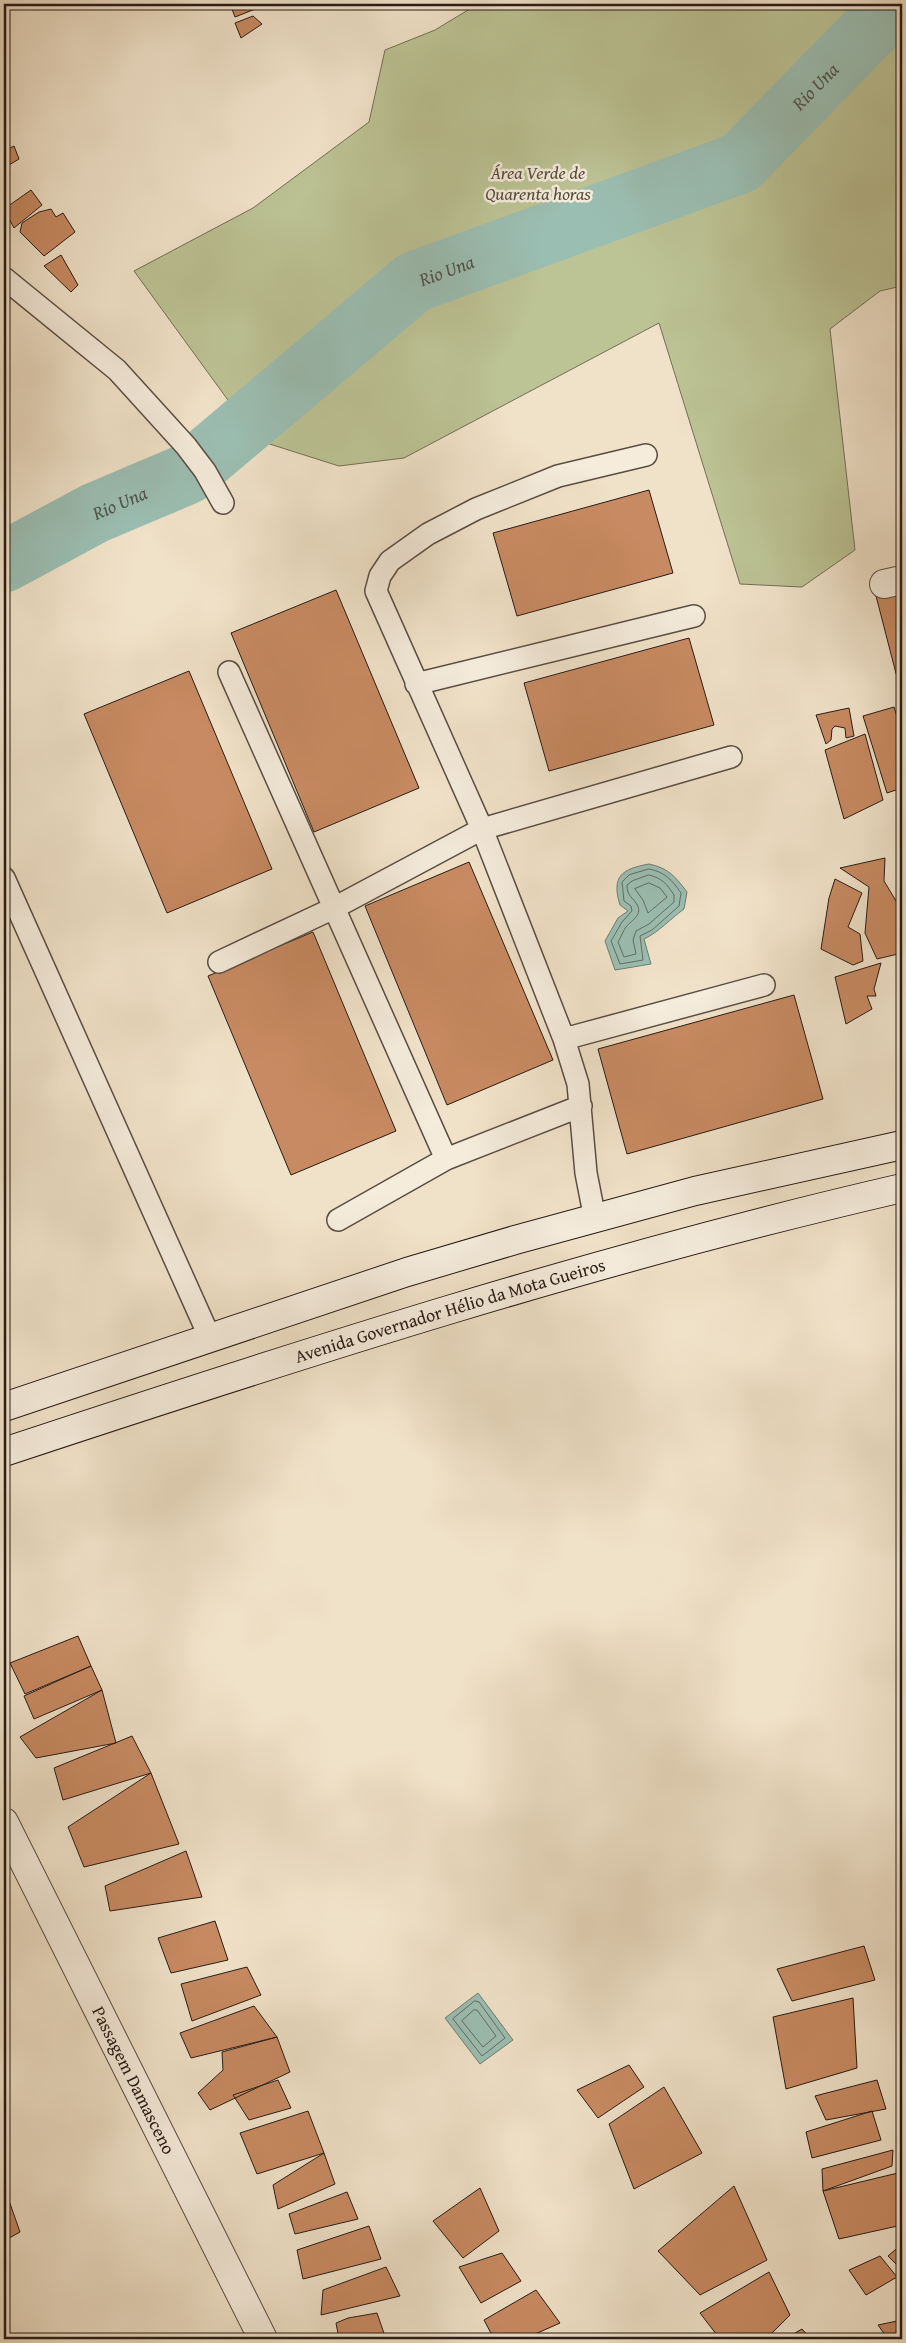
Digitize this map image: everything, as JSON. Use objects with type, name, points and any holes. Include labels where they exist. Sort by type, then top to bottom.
[{"type":"main road","points":[[4,1407],[407,1272],[695,1191],[902,1145]]},
{"type":"main road","name":"Avenida Governador Hélio da Mota Gueiros","points":[[4,1452],[247,1372],[511,1292],[817,1208],[902,1188]]},
{"type":"main road","name":"Passagem Damasceno","points":[[4,1822],[263,2339]]},
{"type":"lane","points":[[4,278],[117,370],[186,446],[205,472],[223,503]]},
{"type":"lane","points":[[595,1219],[586,1172],[578,1084],[564,1039],[482,829],[376,591],[380,576],[390,561],[428,534],[476,509],[558,476],[646,455]]},
{"type":"lane","points":[[416,684],[694,616]]},
{"type":"lane","points":[[229,672],[446,1158]]},
{"type":"lane","points":[[219,962],[334,908],[482,829],[731,758]]},
{"type":"lane","points":[[4,878],[210,1338]]},
{"type":"lane","points":[[564,1039],[764,985]]},
{"type":"lane","points":[[338,1220],[446,1158],[581,1106]]},
{"type":"green space","name":"Área Verde de Quarenta horas","points":[[478,4],[902,4],[902,286],[880,291],[830,329],[855,550],[802,587],[740,584],[659,323],[404,458],[339,466],[257,440],[134,271],[253,208],[369,122],[385,50],[435,30]]},
{"type":"water","points":[[649,864],[666,870],[683,886],[687,892],[684,909],[660,929],[644,939],[651,964],[615,970],[605,941],[618,918],[628,911],[620,905],[618,881],[621,876],[632,868]]},
{"type":"water","points":[[478,1993],[513,2040],[480,2064],[445,2018]]},
{"type":"building","points":[[230,4],[268,4],[235,17]]},
{"type":"building","points":[[253,16],[262,24],[241,38],[235,23]]},
{"type":"building","points":[[14,146],[19,159],[4,168],[4,151]]},
{"type":"building","points":[[31,190],[42,205],[14,228],[4,209]]},
{"type":"building","points":[[51,209],[56,217],[63,213],[75,232],[44,256],[20,232],[22,223],[39,212]]},
{"type":"building","points":[[61,255],[78,285],[71,292],[44,266]]},
{"type":"building","points":[[649,490],[673,573],[517,616],[493,533]]},
{"type":"building","points":[[902,589],[902,611],[898,613],[902,628],[902,685],[899,685],[876,596]]},
{"type":"building","points":[[336,590],[419,788],[314,832],[231,633]]},
{"type":"building","points":[[689,638],[714,725],[549,771],[524,683]]},
{"type":"building","points":[[189,671],[272,869],[167,913],[84,714]]},
{"type":"building","points":[[894,707],[902,733],[902,788],[887,793],[863,716]]},
{"type":"building","points":[[849,708],[854,736],[846,738],[845,728],[835,726],[832,729],[831,740],[826,744],[816,715]]},
{"type":"building","points":[[865,734],[883,800],[844,819],[825,750]]},
{"type":"building","points":[[902,856],[902,876],[897,858]]},
{"type":"building","points":[[885,858],[884,881],[902,911],[902,953],[877,959],[865,933],[869,887],[840,868]]},
{"type":"building","points":[[469,862],[553,1060],[447,1105],[365,906]]},
{"type":"building","points":[[835,879],[862,893],[848,927],[860,934],[863,961],[853,965],[821,949],[829,898]]},
{"type":"building","points":[[313,932],[396,1131],[291,1175],[208,976]]},
{"type":"building","points":[[881,963],[874,989],[876,996],[867,996],[872,1009],[846,1024],[835,977]]},
{"type":"building","points":[[794,995],[823,1099],[627,1154],[598,1049]]},
{"type":"building","points":[[902,1017],[902,1041],[897,1018]]},
{"type":"building","points":[[78,1636],[91,1666],[25,1694],[10,1663]]},
{"type":"building","points":[[91,1666],[102,1690],[34,1719],[24,1696]]},
{"type":"building","points":[[102,1690],[116,1743],[36,1758],[20,1737]]},
{"type":"building","points":[[132,1736],[151,1773],[63,1800],[54,1768]]},
{"type":"building","points":[[151,1773],[179,1844],[84,1867],[68,1827]]},
{"type":"building","points":[[186,1851],[202,1897],[110,1911],[105,1886]]},
{"type":"building","points":[[215,1921],[228,1960],[171,1973],[158,1938]]},
{"type":"building","points":[[864,1946],[875,1980],[792,2001],[777,1969]]},
{"type":"building","points":[[247,1967],[261,1995],[192,2021],[181,1984]]},
{"type":"building","points":[[853,1998],[857,2068],[786,2089],[773,2017]]},
{"type":"building","points":[[254,2006],[277,2037],[191,2058],[180,2033]]},
{"type":"building","points":[[277,2037],[290,2072],[210,2110],[198,2093],[223,2070],[222,2052]]},
{"type":"building","points":[[629,2065],[644,2087],[598,2118],[577,2090]]},
{"type":"building","points":[[278,2080],[291,2108],[249,2120],[233,2095]]},
{"type":"building","points":[[877,2080],[886,2109],[826,2120],[815,2096]]},
{"type":"building","points":[[664,2087],[702,2153],[634,2189],[609,2124]]},
{"type":"building","points":[[308,2111],[324,2153],[257,2174],[240,2133]]},
{"type":"building","points":[[872,2111],[881,2140],[812,2158],[806,2132]]},
{"type":"building","points":[[893,2150],[892,2166],[823,2191],[822,2169]]},
{"type":"building","points":[[324,2153],[335,2184],[278,2209],[273,2185]]},
{"type":"building","points":[[902,2172],[902,2225],[839,2239],[823,2191]]},
{"type":"building","points":[[734,2186],[767,2260],[700,2295],[658,2251]]},
{"type":"building","points":[[480,2188],[499,2231],[463,2258],[433,2221]]},
{"type":"building","points":[[347,2192],[358,2219],[295,2234],[289,2214]]},
{"type":"building","points":[[7,2195],[20,2232],[4,2241],[4,2198]]},
{"type":"building","points":[[369,2226],[381,2259],[303,2279],[297,2250]]},
{"type":"building","points":[[902,2244],[902,2265],[899,2267],[888,2256]]},
{"type":"building","points":[[502,2253],[521,2281],[481,2303],[459,2267]]},
{"type":"building","points":[[880,2256],[897,2277],[866,2295],[849,2270]]},
{"type":"building","points":[[4,2265],[8,2282],[4,2284]]},
{"type":"building","points":[[386,2267],[400,2296],[321,2315],[323,2290]]},
{"type":"building","points":[[769,2272],[790,2315],[766,2339],[720,2339],[700,2313]]},
{"type":"building","points":[[536,2290],[560,2323],[524,2339],[494,2339],[484,2320]]},
{"type":"building","points":[[377,2313],[386,2339],[339,2339],[336,2323],[348,2318]]},
{"type":"building","points":[[902,2320],[902,2339],[888,2339],[878,2325]]},
{"type":"building","points":[[802,2329],[811,2339],[785,2339]]},
{"type":"waterway","name":"Rio Una","points":[[4,562],[95,513],[187,474],[414,282],[740,163],[895,4]]}]
